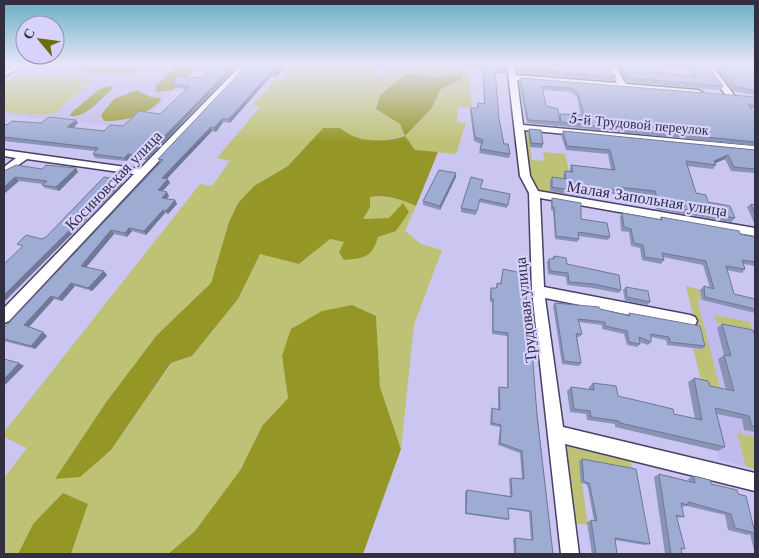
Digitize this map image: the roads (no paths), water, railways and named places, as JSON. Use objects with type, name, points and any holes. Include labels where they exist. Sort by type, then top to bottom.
[{"type":"street","name":"Косиновская улица","points":[[4,317],[219,91]]},
{"type":"street","name":"Трудовая улица","points":[[515,91],[526,176],[534,193],[538,291],[557,434],[570,554]]},
{"type":"street","points":[[678,91],[711,94]]},
{"type":"street","points":[[721,94],[735,95],[731,91]]},
{"type":"street","name":"5-й Трудовой переулок","points":[[520,127],[755,149]]},
{"type":"street","points":[[4,152],[141,172]]},
{"type":"street","points":[[4,172],[26,155]]},
{"type":"street","name":"Малая Запольная улица","points":[[534,193],[561,200],[755,232]]},
{"type":"street","points":[[538,291],[690,321]]},
{"type":"street","points":[[557,434],[755,482]]}]
